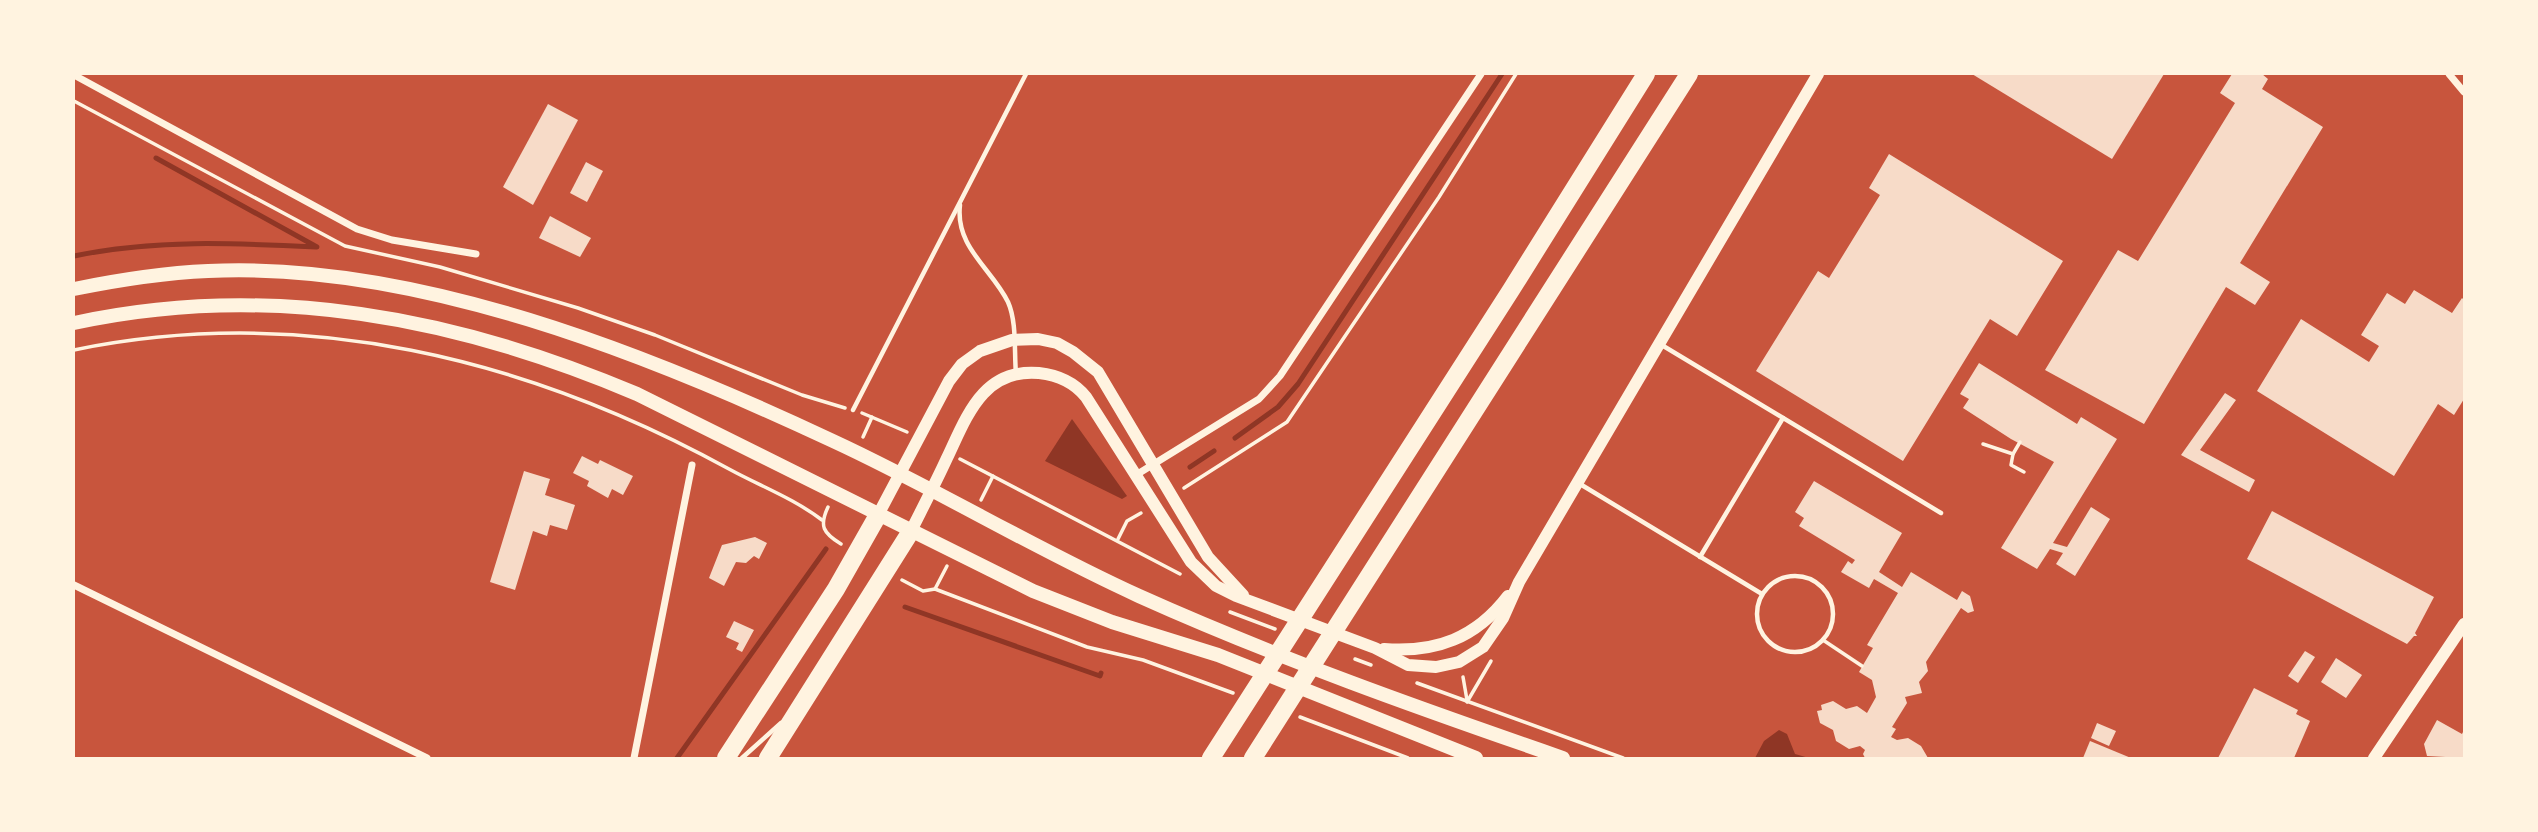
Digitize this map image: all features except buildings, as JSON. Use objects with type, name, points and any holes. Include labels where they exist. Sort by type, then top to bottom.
[{"type":"highway","points":[[1212,756],[1646,74]]},
{"type":"highway","points":[[1254,758],[1689,74]]},
{"type":"highway","points":[[726,758],[857,554],[878,516]]},
{"type":"highway","points":[[768,758],[795,711],[911,531]]},
{"type":"main road","points":[[74,289],[146,275],[211,271],[335,276],[427,295],[582,338],[725,393],[856,452],[1136,595],[1236,638],[1563,758]]},
{"type":"main road","points":[[74,323],[148,309],[246,305],[336,308],[422,324],[573,367],[695,422],[1032,591],[1112,622],[1218,656],[1476,758]]},
{"type":"street","points":[[1136,475],[1259,400],[1280,376],[1481,74]]},
{"type":"street","points":[[911,531],[972,404],[991,385],[1016,374],[1046,374],[1076,387],[1200,572],[1224,591],[1375,648],[1408,665],[1436,667],[1459,662],[1483,647],[1503,618],[1519,582],[1818,74]]},
{"type":"street","points":[[2449,74],[2465,93]]},
{"type":"street","points":[[74,75],[357,229],[392,240],[476,254]]},
{"type":"street","points":[[878,516],[945,388],[962,364],[987,348],[1013,340],[1038,339],[1057,343],[1086,360],[1098,372],[1217,570],[1249,600]]},
{"type":"street","points":[[634,758],[692,465]]},
{"type":"street","points":[[1375,648],[1409,651],[1452,642],[1472,632],[1495,612],[1519,582]]},
{"type":"street","points":[[74,585],[427,758]]},
{"type":"street","points":[[2374,758],[2465,624]]},
{"type":"lane","points":[[853,410],[1026,74]]},
{"type":"lane","points":[[961,201],[959,217],[970,250],[1008,303],[1016,374]]},
{"type":"lane","points":[[1659,344],[1941,513]]},
{"type":"lane","points":[[1700,556],[1783,418]]},
{"type":"lane","points":[[1577,483],[1762,594]]},
{"type":"lane","points":[[1794,575],[1818,583],[1832,604],[1833,617],[1823,640],[1801,652],[1788,652],[1767,640],[1756,618],[1762,594],[1781,578],[1794,575]]},
{"type":"lane","points":[[742,758],[795,711]]},
{"type":"path","points":[[1171,496],[1287,422],[1439,197],[1516,74]]},
{"type":"path","points":[[74,101],[345,246],[440,267],[578,307],[802,395],[853,410]]},
{"type":"path","points":[[74,350],[150,337],[247,332],[332,338],[411,348],[499,371],[614,414],[696,451],[803,506],[821,520],[826,534],[857,554]]},
{"type":"path","points":[[856,452],[872,417]]},
{"type":"path","points":[[2020,442],[2013,454],[2011,465],[2024,472]]},
{"type":"path","points":[[1983,444],[2013,454]]},
{"type":"path","points":[[974,513],[993,476],[1118,539],[1127,521],[1155,505]]},
{"type":"path","points":[[821,520],[835,493]]},
{"type":"path","points":[[935,589],[953,552]]},
{"type":"path","points":[[887,572],[923,591],[935,589],[1087,647],[1143,660],[1235,693]]},
{"type":"path","points":[[1823,640],[1862,666]]},
{"type":"path","points":[[1299,717],[1408,758]]},
{"type":"shaded area","points":[[1072,419],[1127,496],[1122,499],[1045,461]]},
{"type":"shaded area","points":[[1779,730],[1787,734],[1795,754],[1809,758],[1755,758],[1764,741]]},
{"type":"waterway","points":[[1235,438],[1278,407],[1298,384],[1502,74]]},
{"type":"waterway","points":[[74,256],[164,245],[317,247],[156,158]]},
{"type":"waterway","points":[[1190,467],[1214,451]]},
{"type":"waterway","points":[[677,758],[826,549]]},
{"type":"waterway","points":[[905,607],[1100,676],[1101,673]]}]
